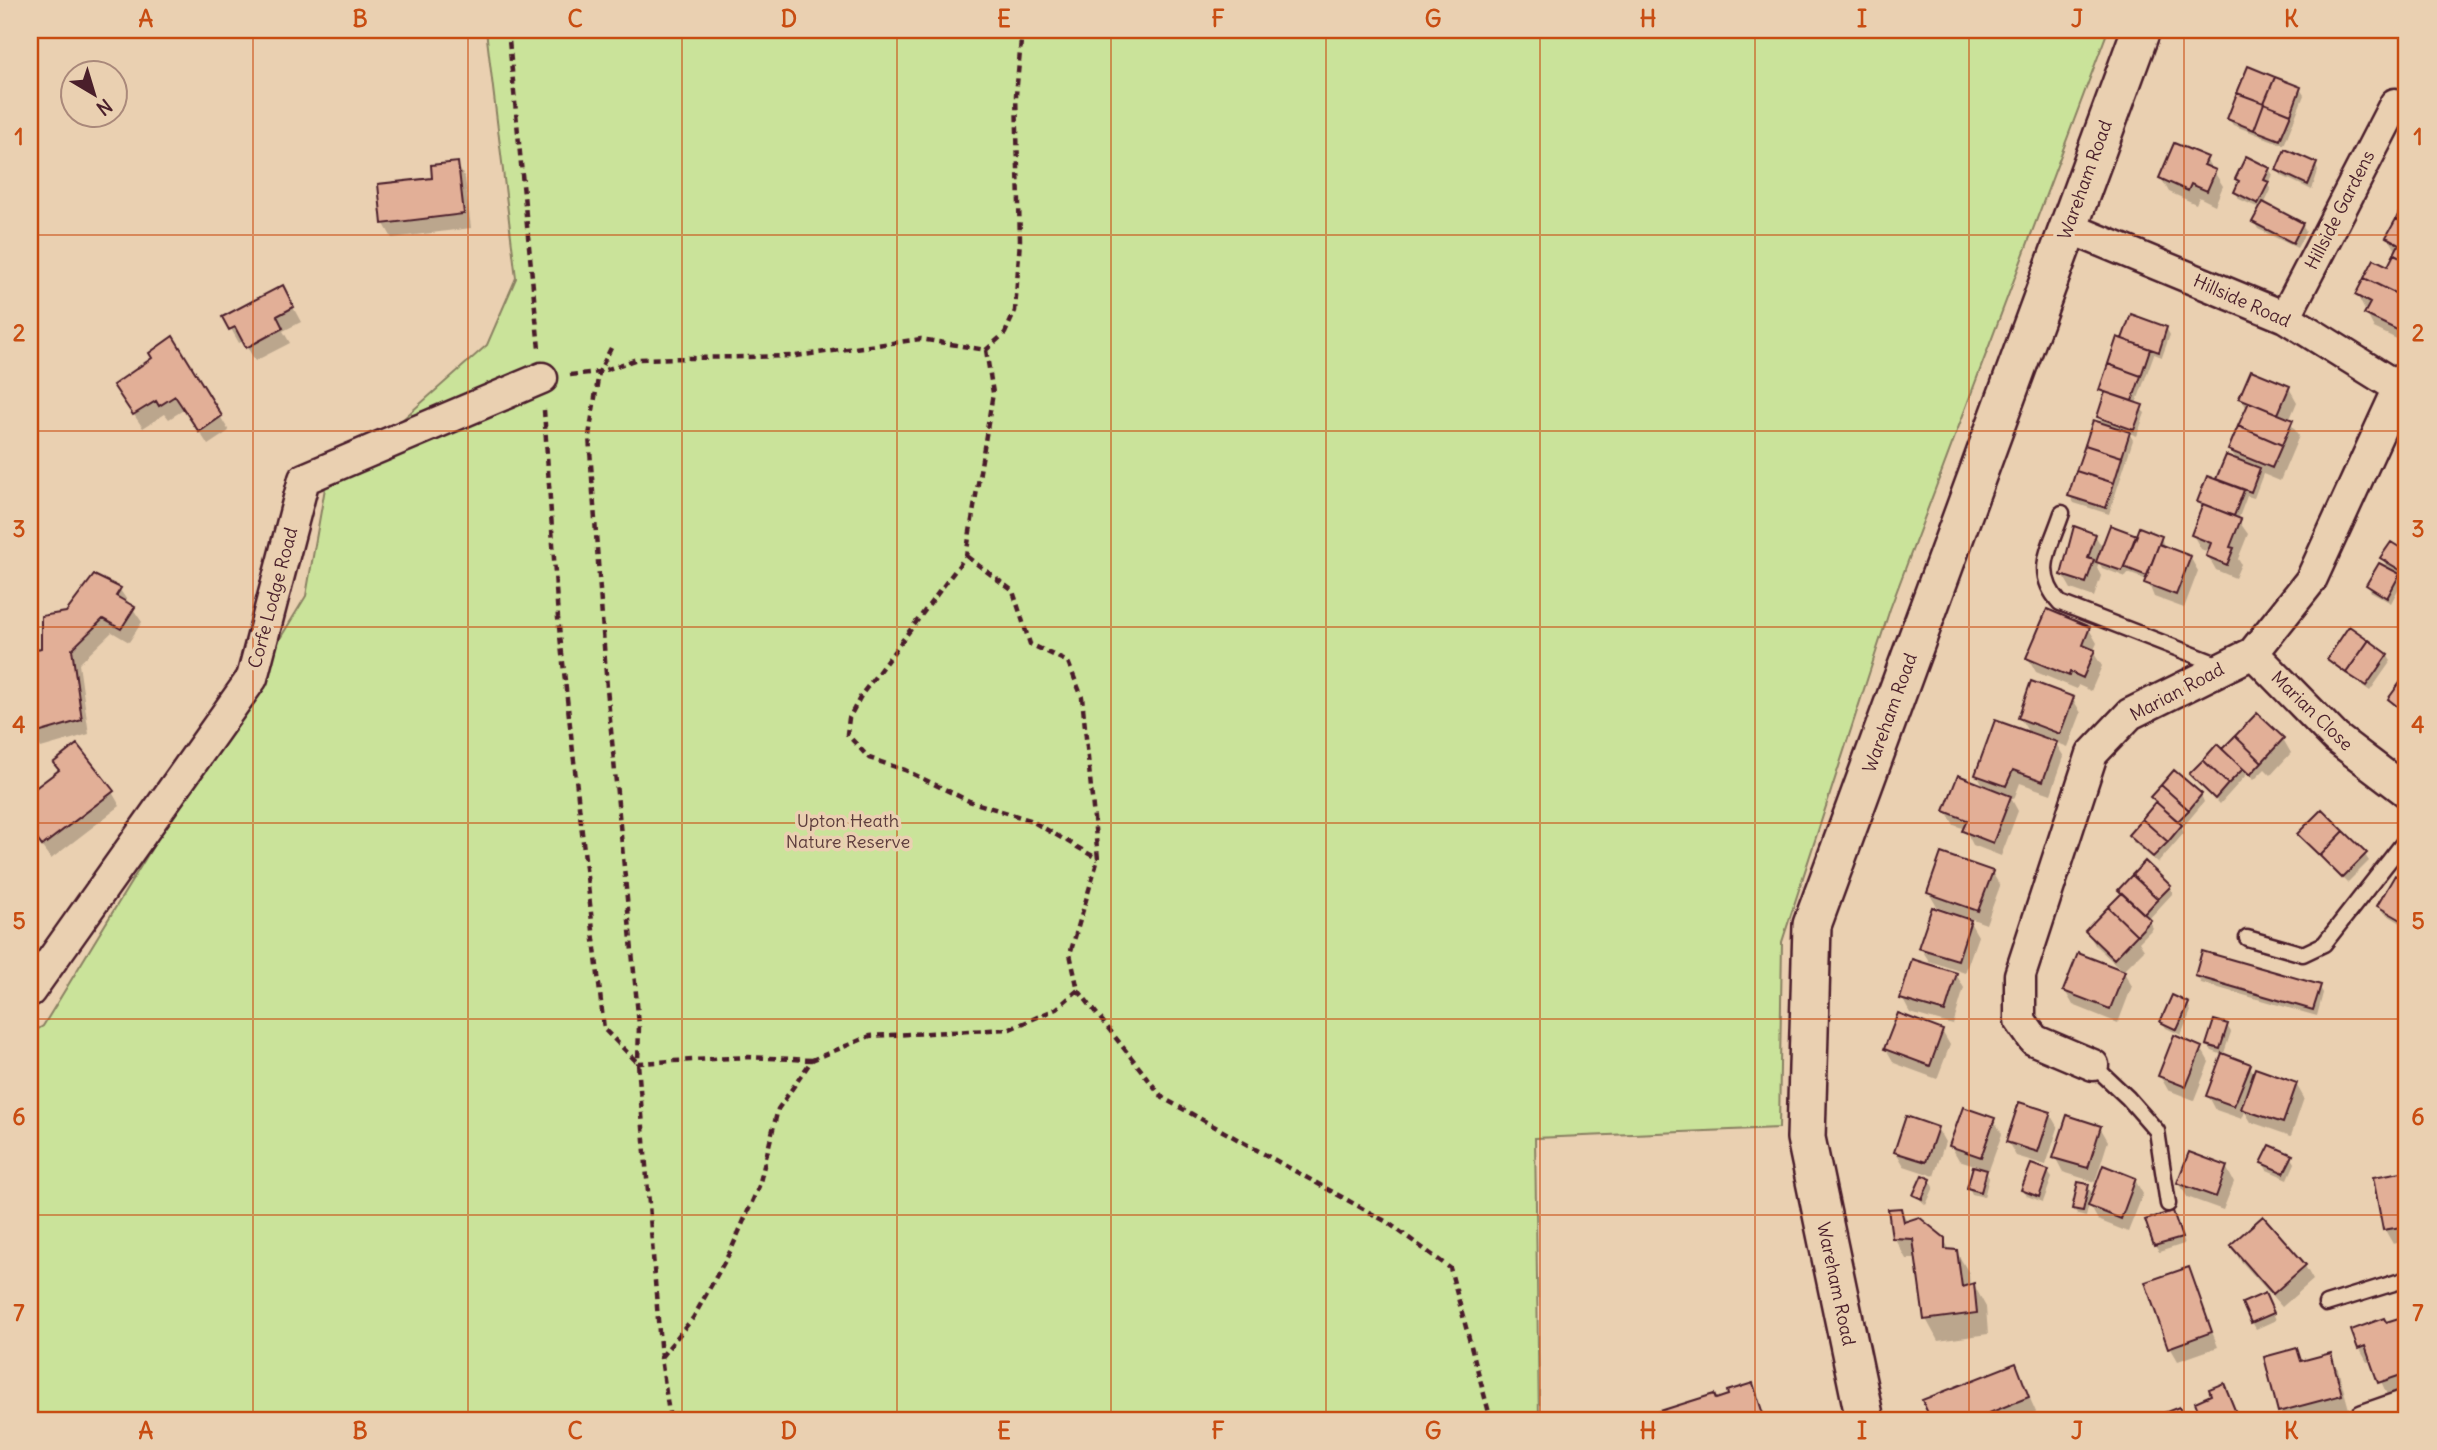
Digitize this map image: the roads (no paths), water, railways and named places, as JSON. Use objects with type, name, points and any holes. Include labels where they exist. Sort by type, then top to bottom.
[{"type":"street","name":"Wareham Road","points":[[1865,1420],[1806,1138],[1812,925],[2141,30]]},
{"type":"street","name":"Hillside Gardens","points":[[2285,317],[2395,104]]},
{"type":"street","name":"Hillside Road","points":[[2067,228],[2285,317],[2403,391]]},
{"type":"street","name":"Corfe Lodge Road","points":[[30,991],[252,678],[304,479],[542,378]]},
{"type":"street","name":"Marian Road","points":[[2093,1065],[2034,1040],[2020,1020],[2020,975],[2092,754],[2130,714],[2253,653],[2311,580],[2403,391]]},
{"type":"street","name":"Marian Close","points":[[2253,653],[2336,737],[2407,792]]},
{"type":"street","points":[[2364,1420],[2407,1405]]},
{"type":"lane","points":[[2062,513],[2042,570],[2047,589],[2060,603],[2225,667]]},
{"type":"lane","points":[[2248,938],[2303,954],[2324,944],[2407,838]]},
{"type":"lane","points":[[2093,1065],[2129,1098],[2157,1131],[2168,1204]]},
{"type":"lane","points":[[2326,1304],[2407,1279]]},
{"type":"park label","name":"Upton Heath Nature Reserve","points":[[848,831]]}]
